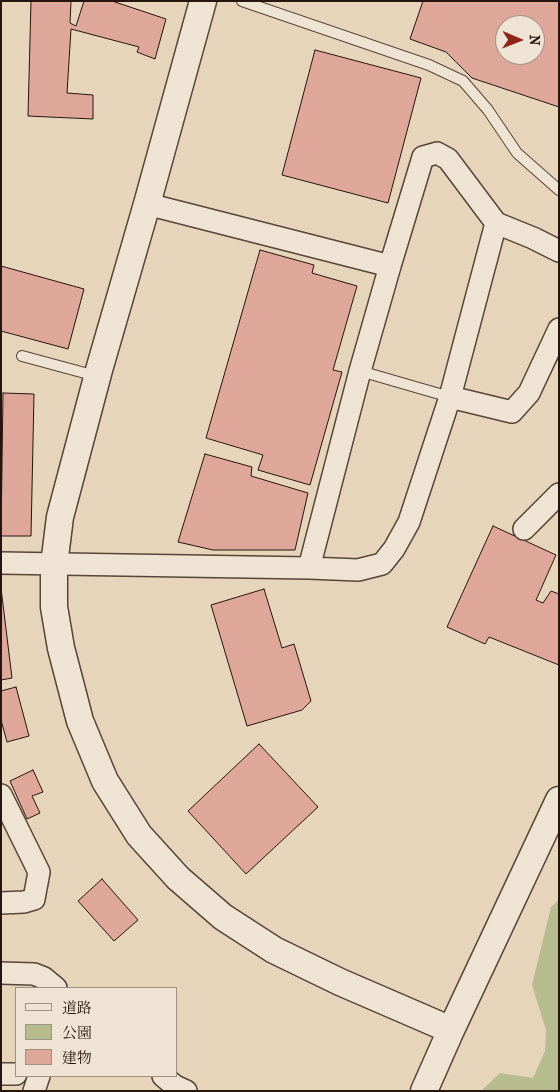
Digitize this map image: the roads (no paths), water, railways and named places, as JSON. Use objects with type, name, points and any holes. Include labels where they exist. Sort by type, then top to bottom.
[{"type":"street","points":[[198,2],[147,204],[97,377],[60,518],[54,565],[54,607],[61,648],[80,721],[105,781],[139,836],[178,878],[223,917],[274,950],[340,982],[450,1030]]},
{"type":"street","points":[[309,568],[360,371],[423,157],[437,153],[448,159],[496,223],[559,251]]},
{"type":"street","points":[[147,204],[390,266]]},
{"type":"street","points":[[1,563],[358,570],[382,564],[394,549],[409,522],[450,397],[496,223]]},
{"type":"street","points":[[450,397],[512,412],[529,393],[559,329]]},
{"type":"street","points":[[524,529],[559,494]]},
{"type":"street","points":[[1,795],[39,872],[34,899],[24,902],[1,903]]},
{"type":"street","points":[[424,1091],[450,1030],[559,800]]},
{"type":"street","points":[[1,973],[34,974],[44,978],[55,987]]},
{"type":"street","points":[[1,1074],[15,1074]]},
{"type":"street","points":[[34,1091],[39,1077]]},
{"type":"lane","points":[[242,1],[429,65],[463,81],[488,110],[517,153],[559,190]]},
{"type":"lane","points":[[22,356],[97,377]]},
{"type":"lane","points":[[360,371],[450,397]]}]
